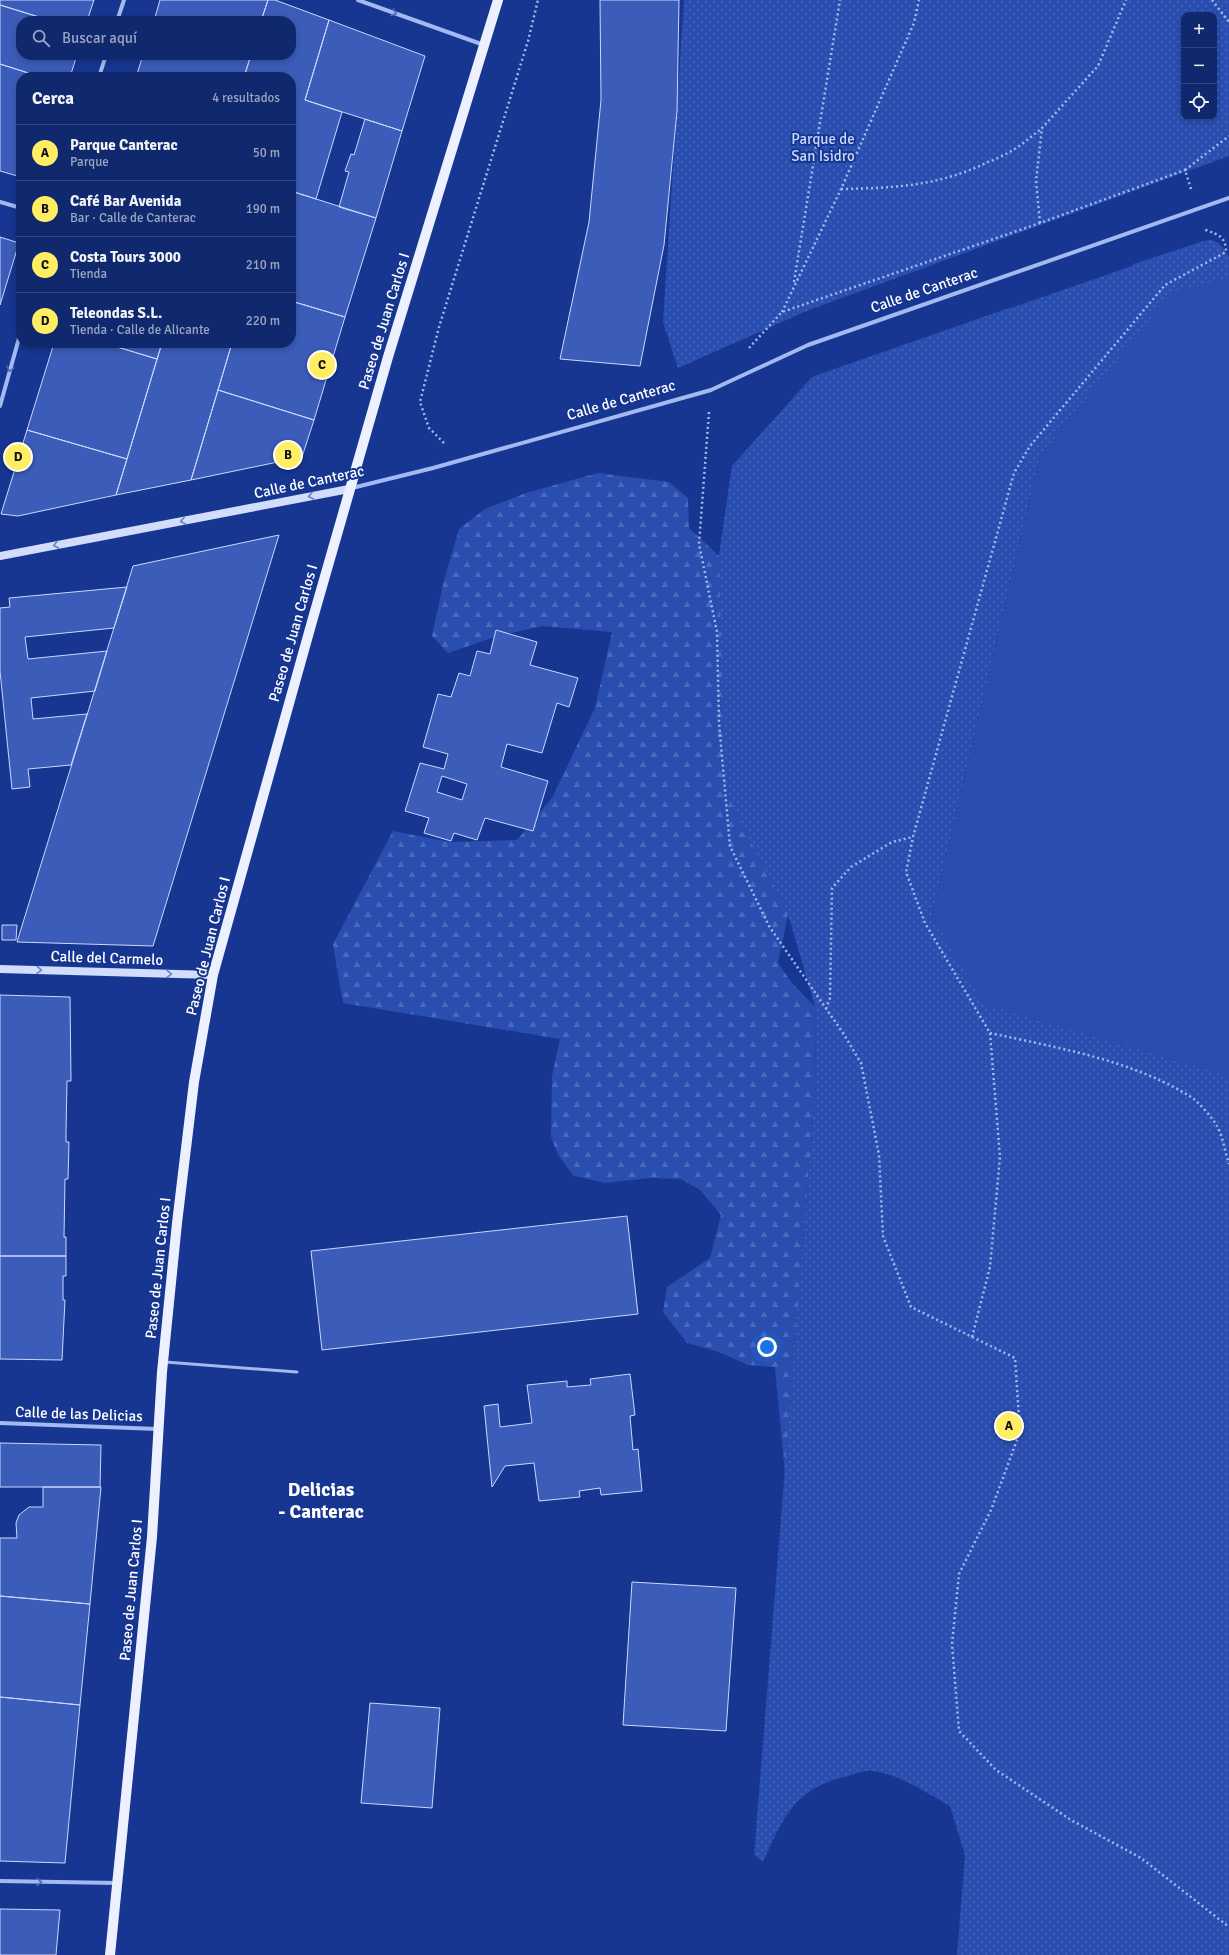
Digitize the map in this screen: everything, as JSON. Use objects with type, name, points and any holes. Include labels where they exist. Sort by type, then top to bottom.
[{"type":"main road","name":"Paseo de Juan Carlos I","points":[[110,1955],[152,1537],[163,1362],[178,1209],[194,1082],[214,975],[349,489],[390,350],[498,0]]},
{"type":"street","points":[[119,16],[124,0]]},
{"type":"street","points":[[358,0],[485,46]]},
{"type":"street","points":[[101,72],[104,60]]},
{"type":"street","name":"Calle de Canterac","points":[[0,556],[349,489],[451,463],[711,390],[808,345],[1229,198]]},
{"type":"street","points":[[0,202],[16,207]]},
{"type":"street","points":[[0,406],[16,348]]},
{"type":"street","name":"Calle del Carmelo","points":[[0,969],[214,975]]},
{"type":"street","name":"Calle de las Delicias","points":[[0,1423],[158,1429]]},
{"type":"street","points":[[0,1881],[117,1883]]},
{"type":"lane","points":[[163,1362],[297,1372]]},
{"type":"path","points":[[451,463],[446,445],[429,428],[420,402],[438,327],[528,41],[538,0]]},
{"type":"path","points":[[794,285],[840,0]]},
{"type":"path","points":[[746,351],[782,312],[841,189],[914,23],[919,0]]},
{"type":"path","points":[[841,189],[889,188],[923,184],[972,170],[1012,151],[1042,128],[1098,66],[1126,0]]},
{"type":"path","points":[[1212,0],[1229,22]]},
{"type":"path","points":[[1040,223],[1036,181],[1042,128]]},
{"type":"path","points":[[782,312],[1040,223],[1185,170],[1229,136]]},
{"type":"path","points":[[972,1337],[990,1267],[1000,1156],[990,1033],[925,923],[906,872],[913,836],[1014,473],[1030,446],[1166,285],[1226,252],[1226,244],[1220,235],[1206,230],[1197,210],[1185,170]]},
{"type":"path","points":[[711,390],[699,544],[717,632],[719,723],[730,846],[768,926],[861,1063],[879,1155],[882,1236],[911,1307],[1015,1358],[1020,1432],[991,1510],[959,1574],[952,1644],[959,1731],[996,1770],[1071,1820],[1141,1858],[1229,1928]]},
{"type":"path","points":[[826,1010],[830,998],[832,888],[851,867],[892,842],[913,836]]},
{"type":"path","points":[[990,1033],[1064,1049],[1118,1065],[1151,1076],[1193,1098],[1218,1127],[1229,1164]]},
{"type":"green space","name":"Parque de San Isidro","points":[[684,0],[1229,0],[1229,156],[809,310],[678,368],[663,322]]},
{"type":"green space","points":[[1212,240],[1219,243],[1229,256],[1229,1076],[982,1004],[932,916],[1040,456],[1105,374],[1133,264],[1204,241]]},
{"type":"green space","points":[[1212,240],[1218,243],[1225,251],[1229,266],[1229,278],[1171,292],[1040,456],[932,916],[983,1004],[1229,1076],[1229,1955],[957,1955],[965,1855],[950,1806],[902,1780],[882,1773],[869,1771],[860,1772],[830,1781],[816,1788],[804,1796],[785,1818],[777,1831],[763,1862],[754,1855],[816,1081],[815,1007],[788,914],[725,791],[719,556],[732,466],[812,377],[1204,241]]},
{"type":"green space","points":[[1009,308],[788,915],[778,963],[792,983],[815,1007],[816,1081],[785,1474],[775,1367],[748,1365],[719,1352],[687,1343],[663,1312],[667,1287],[710,1258],[721,1215],[700,1190],[681,1179],[649,1178],[606,1183],[574,1176],[558,1155],[551,1137],[552,1076],[560,1039],[343,1003],[333,944],[393,831],[450,842],[517,840],[552,798],[595,708],[612,632],[543,626],[498,636],[448,653],[432,636],[444,580],[459,529],[485,509],[526,493],[598,473],[669,482],[688,498],[689,528],[719,556],[732,466],[812,377]]},
{"type":"building","points":[[0,0],[94,0],[89,16],[36,16],[0,5]]},
{"type":"building","points":[[160,0],[268,0],[263,16],[155,16]]},
{"type":"building","points":[[268,0],[275,0],[329,20],[305,100],[342,112],[316,199],[296,193],[296,72],[246,72],[249,60],[296,60],[296,16],[263,16]]},
{"type":"building","points":[[600,0],[679,0],[677,111],[664,245],[640,366],[560,359],[589,222],[601,100]]},
{"type":"building","points":[[0,5],[36,16],[16,16],[16,60],[75,60],[72,72],[25,72],[0,64]]},
{"type":"building","points":[[329,20],[425,56],[402,131],[305,100]]},
{"type":"building","points":[[141,60],[249,60],[246,72],[138,72]]},
{"type":"building","points":[[0,64],[25,72],[16,72],[16,176],[0,171]]},
{"type":"building","points":[[365,119],[402,131],[376,218],[339,207],[349,172],[345,171],[351,154],[354,155]]},
{"type":"building","points":[[296,193],[376,218],[345,317],[296,302]]},
{"type":"building","points":[[0,237],[16,242],[16,253],[0,305]]},
{"type":"building","points":[[296,302],[345,317],[314,420],[218,390],[231,348],[296,348]]},
{"type":"building","points":[[52,348],[121,348],[157,359],[127,459],[27,430]]},
{"type":"building","points":[[121,348],[160,348],[157,359]]},
{"type":"building","points":[[160,348],[231,348],[191,480],[116,495]]},
{"type":"building","points":[[218,390],[314,420],[302,457],[191,480]]},
{"type":"building","points":[[27,430],[127,459],[116,495],[18,516],[1,514]]},
{"type":"building","points":[[279,535],[153,946],[17,942],[133,566]]},
{"type":"building","points":[[127,587],[114,628],[25,637],[28,659],[107,651],[95,691],[31,698],[33,719],[87,714],[71,765],[28,769],[30,787],[12,789],[0,671],[0,608],[10,607],[9,598]]},
{"type":"building","points":[[496,630],[537,642],[530,665],[578,678],[569,707],[557,703],[542,753],[507,744],[501,767],[548,781],[533,831],[485,818],[477,840],[454,833],[451,841],[424,833],[429,818],[405,811],[420,763],[444,769],[448,754],[423,747],[438,694],[451,697],[459,673],[470,676],[477,651],[490,654]],"holes":[[[442,776],[467,784],[462,800],[437,792]]]},
{"type":"building","points":[[2,925],[17,925],[16,940],[2,940]]},
{"type":"building","points":[[0,995],[70,997],[71,1081],[67,1081],[66,1142],[69,1142],[68,1179],[65,1179],[64,1237],[66,1237],[66,1256],[0,1256]]},
{"type":"building","points":[[627,1216],[638,1314],[322,1350],[311,1251]]},
{"type":"building","points":[[0,1256],[66,1256],[66,1276],[63,1276],[63,1300],[65,1300],[62,1360],[0,1359]]},
{"type":"building","points":[[630,1374],[635,1415],[630,1416],[633,1450],[638,1449],[642,1491],[601,1495],[600,1488],[579,1491],[580,1497],[539,1501],[534,1463],[505,1466],[492,1487],[484,1406],[498,1404],[500,1427],[532,1423],[527,1385],[567,1381],[567,1387],[591,1385],[590,1379]]},
{"type":"building","points":[[0,1443],[101,1445],[100,1487],[0,1487]]},
{"type":"building","points":[[43,1487],[101,1487],[90,1604],[0,1596],[0,1538],[17,1538],[16,1523],[19,1515],[29,1507],[43,1507]]},
{"type":"building","points":[[632,1582],[736,1588],[726,1731],[623,1725]]},
{"type":"building","points":[[0,1596],[90,1604],[80,1705],[0,1697]]},
{"type":"building","points":[[0,1697],[80,1705],[65,1863],[0,1861]]},
{"type":"building","points":[[370,1703],[440,1708],[432,1808],[361,1803]]},
{"type":"building","points":[[0,1909],[60,1910],[56,1955],[0,1955]]},
{"type":"place","name":"Costa Tours 3000","points":[[322,365]]},
{"type":"place","name":"Café Bar Avenida","points":[[288,455]]},
{"type":"place","name":"Teleondas S.L.","points":[[18,457]]},
{"type":"place","name":"Parque Canterac","points":[[1009,1426]]},
{"type":"district","name":"Delicias - Canterac","points":[[321,1500]]}]
